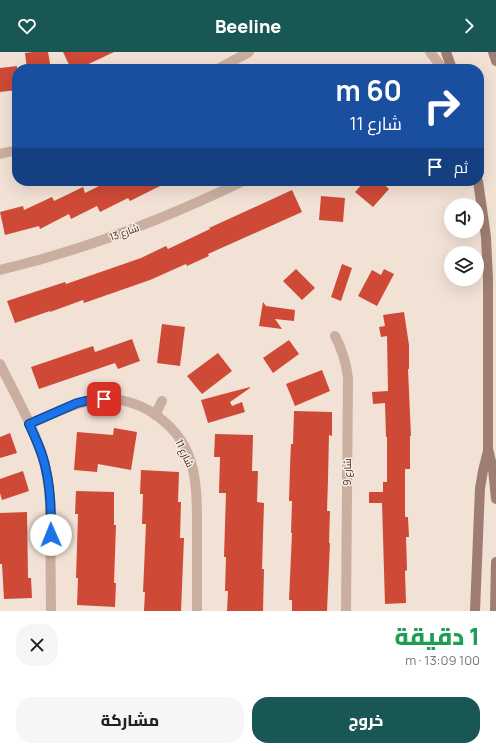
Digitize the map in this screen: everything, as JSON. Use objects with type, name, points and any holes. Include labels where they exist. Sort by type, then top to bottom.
[{"type":"main road","points":[[446,52],[450,64]]},
{"type":"main road","points":[[493,52],[496,60]]},
{"type":"main road","points":[[476,611],[480,488],[488,449],[488,279],[486,237],[479,186]]},
{"type":"main road","points":[[488,449],[493,469],[496,500]]},
{"type":"main road","points":[[495,611],[496,562]]},
{"type":"street","points":[[227,64],[249,52]]},
{"type":"street","points":[[430,52],[439,64]]},
{"type":"street","points":[[0,154],[12,151]]},
{"type":"street","name":"شارع 13","points":[[0,270],[72,250],[138,227],[194,204],[232,186]]},
{"type":"street","name":"شارع 9","points":[[335,336],[344,356],[348,378],[346,611]]},
{"type":"street","points":[[0,364],[29,424],[42,454],[46,470],[51,515],[51,611]]},
{"type":"street","name":"شارع 11","points":[[29,424],[77,403],[104,399],[118,400],[144,408],[166,423],[176,433],[189,456],[196,483],[197,611]]},
{"type":"street","points":[[155,415],[162,401]]},
{"type":"building","points":[[48,52],[50,64],[26,64],[25,53]]},
{"type":"building","points":[[63,52],[114,52],[89,64],[69,64]]},
{"type":"building","points":[[12,67],[12,91],[0,92],[0,68]]},
{"type":"building","points":[[99,186],[160,186],[130,201],[128,198],[100,212],[97,206],[71,219],[69,214],[40,229],[39,226],[5,235],[0,212],[23,206],[24,210],[52,197],[54,201],[83,187],[85,193]]},
{"type":"building","points":[[360,186],[386,186],[389,189],[373,207],[355,192]]},
{"type":"building","points":[[292,190],[302,212],[208,254],[209,256],[187,266],[186,264],[150,280],[84,303],[83,300],[15,323],[7,301],[65,282],[66,284],[141,258],[166,246],[168,249],[210,229],[209,228]]},
{"type":"building","points":[[321,196],[345,198],[343,222],[319,220]]},
{"type":"building","points":[[342,264],[352,268],[341,301],[331,297]]},
{"type":"building","points":[[296,269],[315,288],[302,300],[283,281]]},
{"type":"building","points":[[384,269],[394,274],[377,306],[358,296],[372,270],[381,275]]},
{"type":"building","points":[[263,302],[266,306],[295,310],[294,321],[275,319],[282,329],[259,326]]},
{"type":"building","points":[[404,312],[409,345],[408,369],[411,436],[410,469],[405,469],[405,517],[408,517],[409,537],[406,537],[406,603],[385,604],[382,503],[369,503],[369,492],[383,492],[383,482],[387,482],[385,403],[373,404],[372,392],[388,391],[387,336],[381,337],[379,327],[385,326],[383,315]]},
{"type":"building","points":[[162,324],[185,327],[180,366],[157,363]]},
{"type":"building","points":[[132,339],[140,361],[118,369],[115,363],[39,389],[31,367],[93,346],[95,352]]},
{"type":"building","points":[[289,340],[299,354],[273,373],[263,358]]},
{"type":"building","points":[[218,353],[232,371],[202,394],[187,376]]},
{"type":"building","points":[[322,370],[330,391],[295,406],[286,384]]},
{"type":"building","points":[[250,387],[230,402],[232,406],[242,402],[245,412],[208,423],[201,400]]},
{"type":"building","points":[[294,411],[332,412],[332,436],[329,435],[327,511],[330,511],[330,543],[327,611],[292,611],[292,600],[289,600],[292,501],[289,501]]},
{"type":"building","points":[[114,428],[137,432],[131,470],[98,464],[97,472],[74,470],[77,432],[113,435]]},
{"type":"building","points":[[10,433],[17,453],[0,458],[0,437]]},
{"type":"building","points":[[215,434],[253,435],[252,471],[258,471],[257,502],[264,503],[262,569],[264,569],[263,611],[227,611],[228,591],[225,591],[226,557],[224,557],[226,493],[219,493],[220,457],[214,457]]},
{"type":"building","points":[[141,470],[179,472],[178,502],[181,502],[180,538],[184,538],[181,611],[144,611],[145,592],[143,592],[146,524],[142,524],[143,494],[140,494]]},
{"type":"building","points":[[23,471],[29,491],[2,500],[0,493],[0,479]]},
{"type":"building","points":[[76,491],[114,492],[114,525],[116,525],[114,583],[116,583],[115,607],[77,605],[78,578],[76,578],[78,514],[75,514]]},
{"type":"building","points":[[27,512],[28,578],[31,578],[32,598],[4,599],[2,564],[0,564],[0,513]]},
{"type":"route","points":[[51,535],[49,487],[46,470],[42,454],[29,424],[77,403],[104,399]]}]
